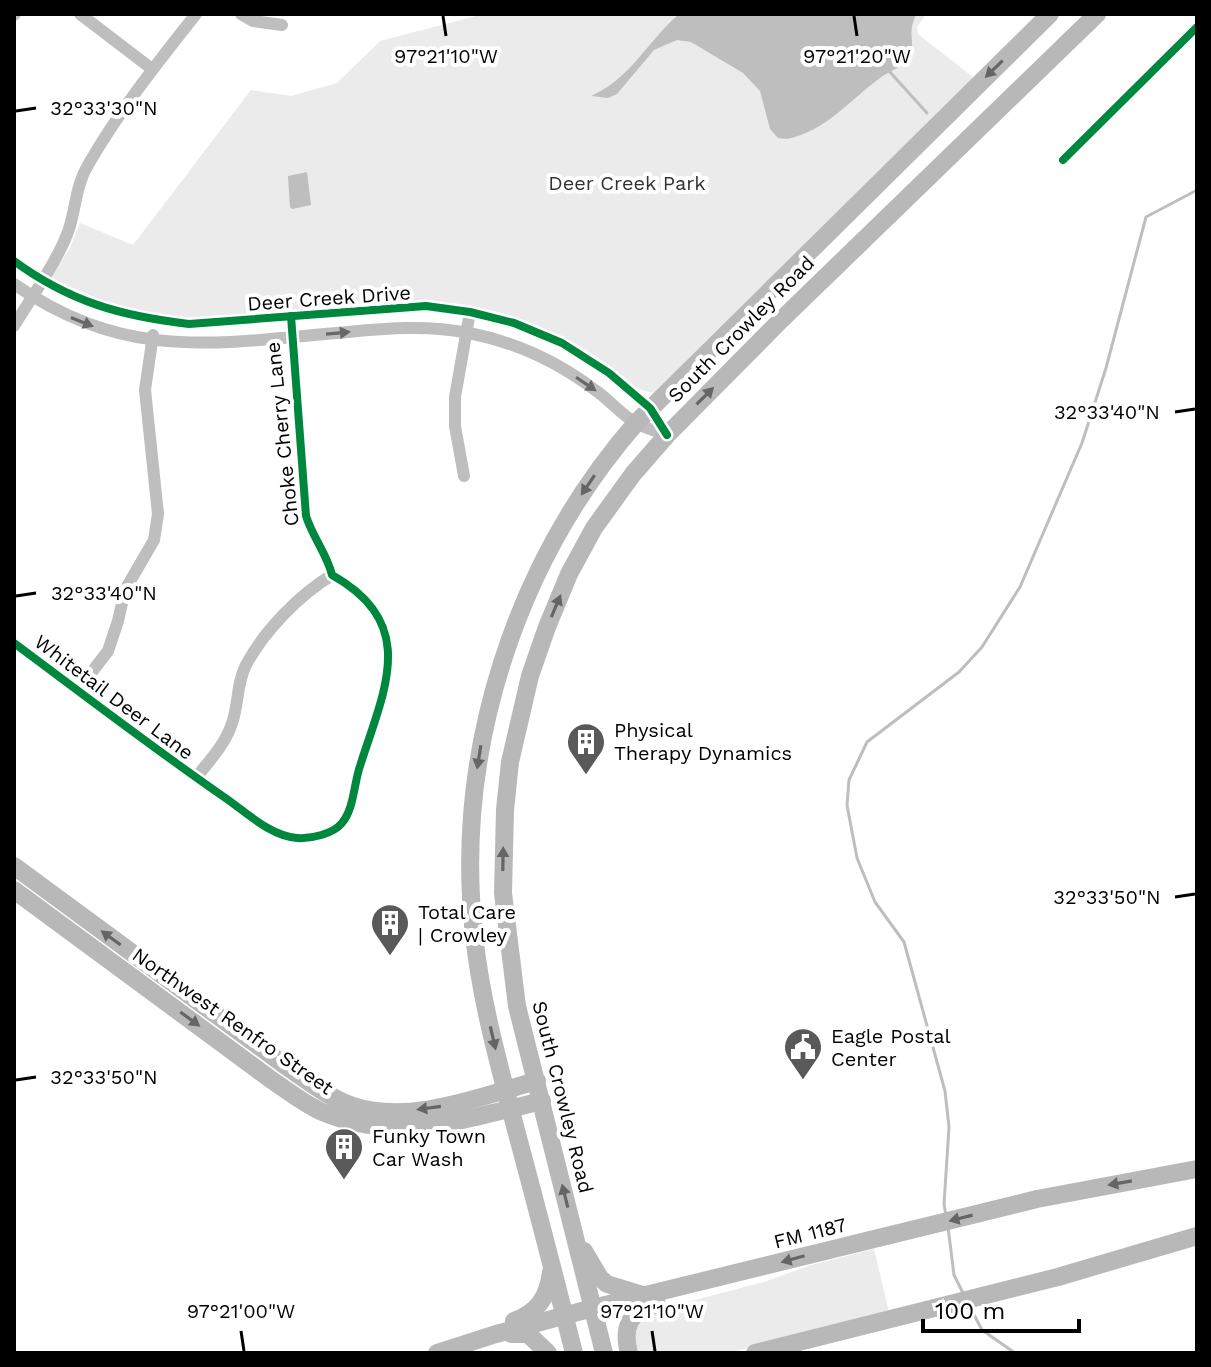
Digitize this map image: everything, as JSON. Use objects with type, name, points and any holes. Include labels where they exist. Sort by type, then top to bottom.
[{"type":"main road","name":"South Crowley Road","points":[[574,1353],[505,1089],[484,1001],[474,934],[469,857],[472,808],[483,737],[498,676],[519,614],[544,558],[572,509],[608,455],[636,423],[1050,14]]},
{"type":"main road","name":"South Crowley Road","points":[[604,1353],[517,1006],[503,893],[505,810],[510,762],[530,676],[568,576],[594,528],[633,474],[667,435],[790,311],[1097,14]]},
{"type":"main road","points":[[472,808],[505,810]]},
{"type":"main road","name":"Northwest Renfro Street","points":[[14,866],[353,1115],[441,1107],[537,1081]]},
{"type":"main road","name":"Northwest Renfro Street","points":[[14,890],[273,1081],[316,1109],[353,1115],[383,1128],[416,1128],[542,1101]]},
{"type":"main road","name":"FM 1187","points":[[437,1353],[593,1308],[1037,1199],[1197,1169]]},
{"type":"main road","points":[[755,1353],[1058,1277],[1197,1236]]},
{"type":"main road","points":[[577,1246],[586,1253],[600,1278],[607,1284],[646,1296]]},
{"type":"main road","points":[[426,1353],[431,1348],[528,1316],[537,1309],[549,1286],[552,1265]]},
{"type":"main road","points":[[629,1353],[627,1326],[636,1311],[737,1285],[752,1271]]},
{"type":"main road","points":[[789,1353],[844,1340],[854,1328]]},
{"type":"main road","points":[[496,1334],[528,1334],[548,1353]]},
{"type":"street","points":[[80,14],[152,69]]},
{"type":"street","points":[[14,326],[65,238],[76,192],[87,166],[152,69],[196,14]]},
{"type":"street","points":[[241,14],[253,21],[282,25]]},
{"type":"street","points":[[1063,160],[1197,27]]},
{"type":"street","name":"Deer Creek Drive","points":[[14,261],[41,281],[73,298],[155,320],[189,324],[426,306],[470,312],[514,323],[562,343],[609,373],[650,408],[667,435]]},
{"type":"street","name":"Deer Creek Drive","points":[[14,284],[65,315],[102,330],[152,340],[202,344],[426,328],[467,332],[508,342],[552,362],[595,390],[636,423],[667,435]]},
{"type":"street","points":[[464,476],[455,426],[455,397],[470,312]]},
{"type":"street","name":"Choke Cherry Lane","points":[[196,778],[271,830],[286,836],[301,838],[319,835],[341,825],[349,812],[354,785],[386,685],[388,653],[385,633],[370,604],[357,589],[332,575],[328,558],[313,537],[306,516],[291,316]]},
{"type":"street","points":[[78,690],[108,651],[125,590],[154,540],[158,514],[145,390],[155,320]]},
{"type":"street","points":[[196,778],[232,725],[241,677],[264,638],[305,595],[332,575]]},
{"type":"street","name":"Whitetail Deer Lane","points":[[14,643],[196,778]]},
{"type":"green space","name":"Deer Creek Park","points":[[484,14],[926,14],[917,27],[918,34],[974,78],[654,392],[632,385],[598,358],[551,332],[482,308],[389,302],[238,315],[162,316],[120,307],[53,279],[52,275],[69,250],[80,223],[133,245],[251,90],[291,96],[337,83],[380,41]]},
{"type":"green space","points":[[874,1249],[889,1312],[729,1353],[636,1353],[633,1327],[656,1310]]},
{"type":"shaded area","points":[[679,14],[917,14],[912,26],[912,51],[905,62],[826,122],[787,139],[778,138],[770,129],[760,91],[743,73],[691,42],[677,40],[654,50],[617,94],[608,98],[591,96],[628,70]]},
{"type":"shaded area","points":[[307,172],[311,205],[292,209],[288,176]]},
{"type":"waterway","points":[[889,71],[927,113]]},
{"type":"waterway","points":[[946,1216],[944,1204],[949,1127],[945,1091],[904,942],[875,902],[857,858],[847,805],[849,780],[867,742],[959,672],[982,647],[1020,587],[1082,443],[1106,368],[1146,217],[1197,190]]},
{"type":"waterway","points":[[948,1227],[954,1275],[963,1293]]},
{"type":"waterway","points":[[970,1307],[982,1330],[1015,1353]]},
{"type":"cycle path","points":[[1063,160],[1197,27]]},
{"type":"cycle path","points":[[14,261],[55,287],[97,305],[141,317],[189,324],[426,306],[470,312],[514,323],[562,343],[609,373],[650,408],[667,435]]},
{"type":"cycle path","points":[[14,643],[277,833],[315,837],[342,823],[351,803],[385,685],[388,660],[386,637],[377,615],[359,594],[332,575],[306,516],[291,316]]},
{"type":"place","name":"Physical Therapy Dynamics","points":[[586,776]]},
{"type":"place","name":"Total Care | Crowley","points":[[390,957]]},
{"type":"place","name":"Eagle Postal Center","points":[[803,1081]]},
{"type":"place","name":"Funky Town Car Wash","points":[[344,1181]]}]
